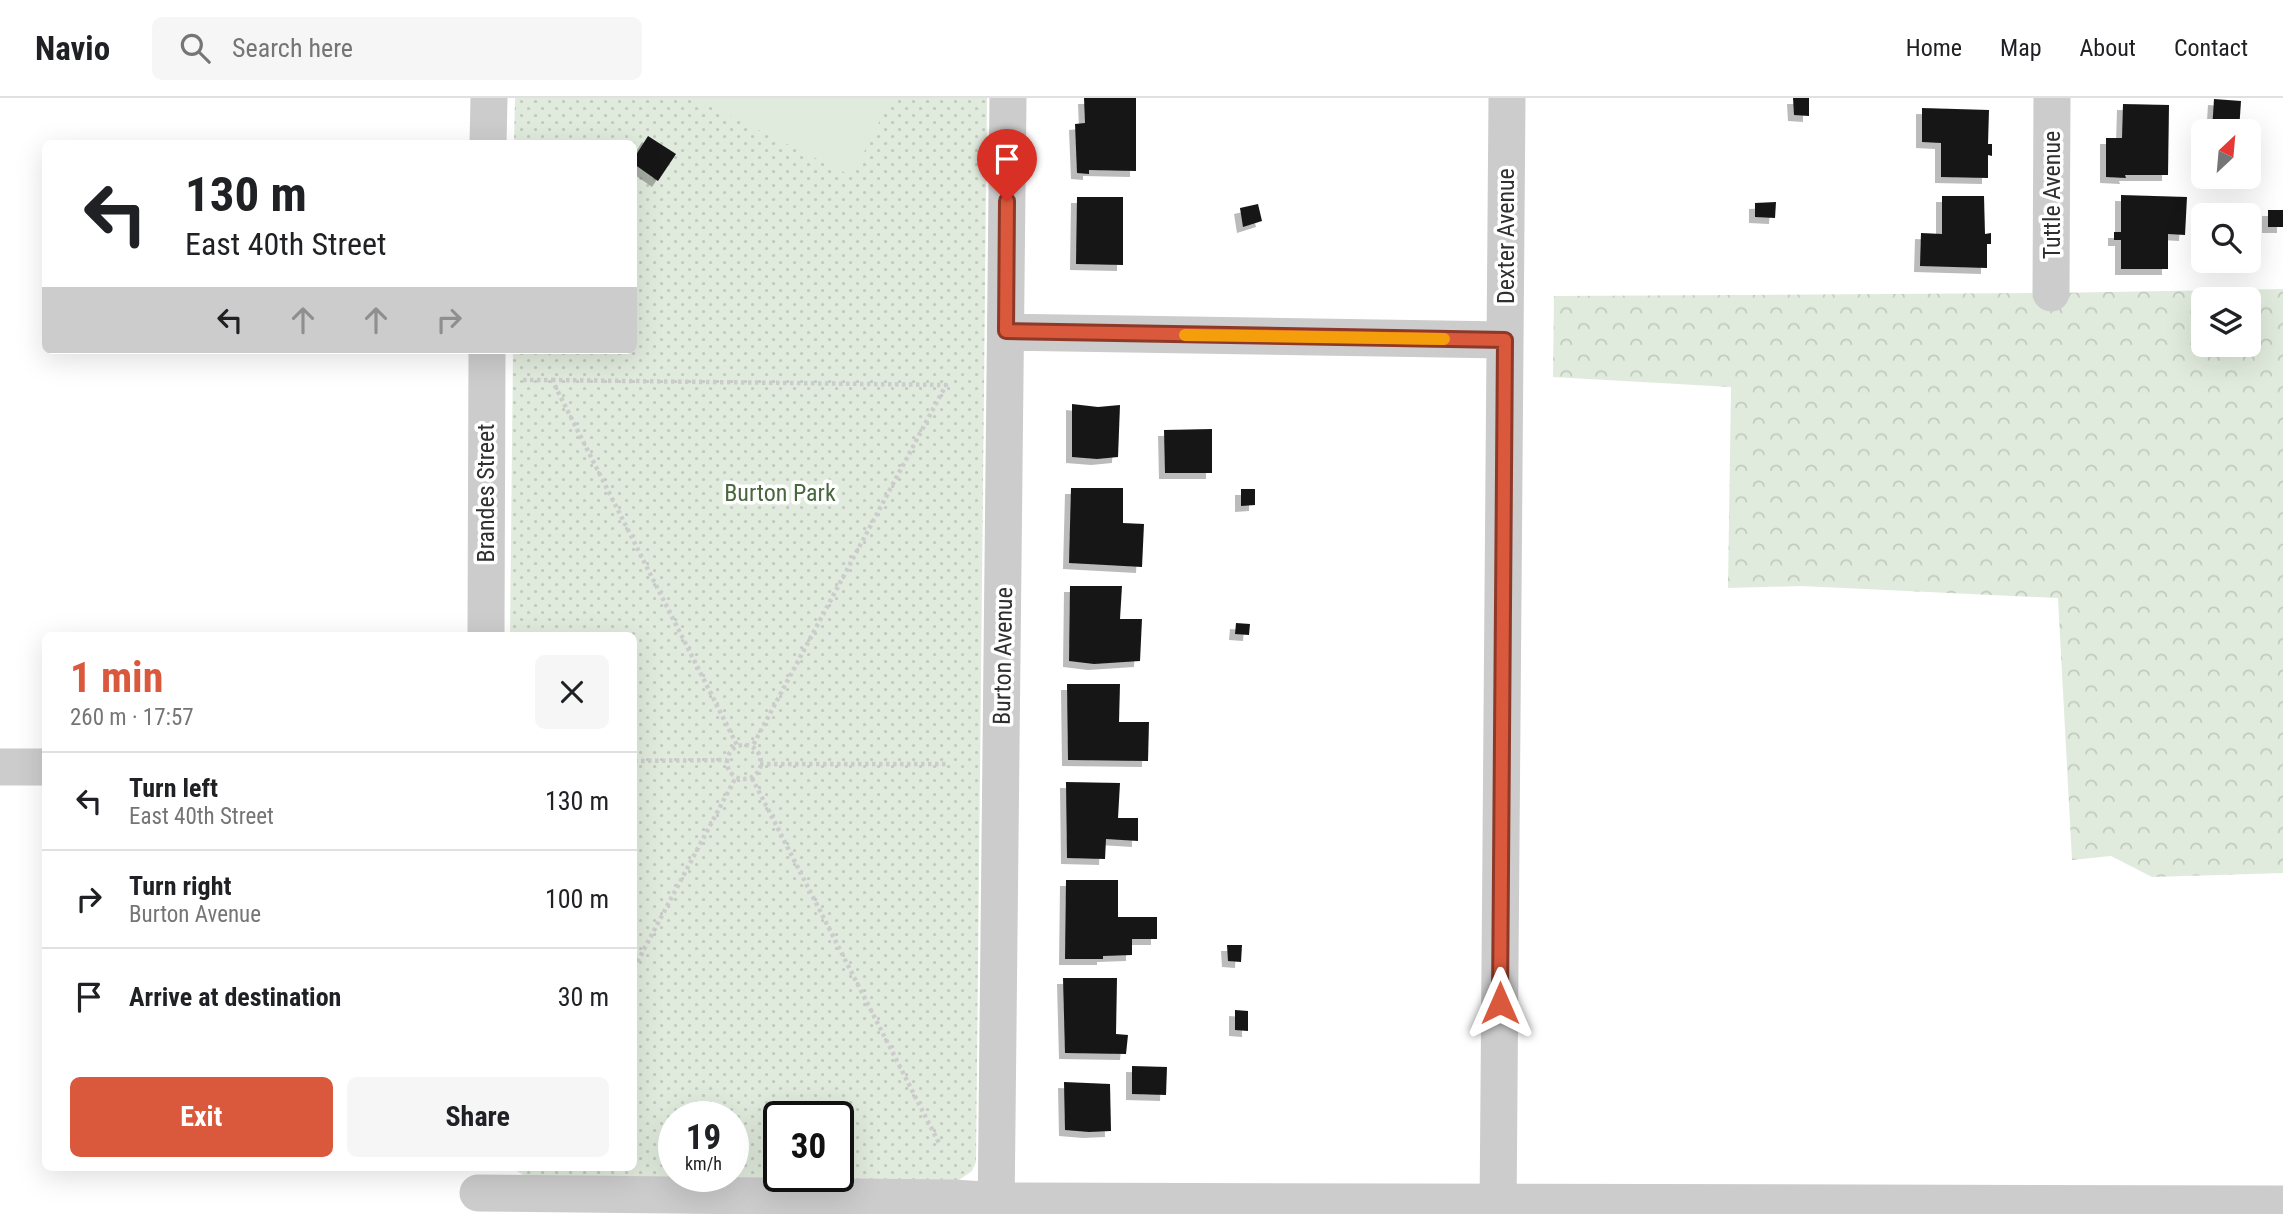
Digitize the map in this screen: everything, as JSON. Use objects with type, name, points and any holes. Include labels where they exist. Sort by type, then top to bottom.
[{"type":"street","points":[[488,140],[489,98]]},
{"type":"street","name":"Burton Avenue","points":[[997,1208],[1008,98]]},
{"type":"street","name":"Dexter Avenue","points":[[1498,1209],[1507,98]]},
{"type":"street","name":"Tuttle Avenue","points":[[2051,293],[2052,98]]},
{"type":"street","points":[[1006,331],[1505,340]]},
{"type":"street","name":"Brandes Street","points":[[486,632],[487,354]]},
{"type":"street","points":[[0,767],[42,767]]},
{"type":"street","points":[[477,1191],[954,1198],[997,1208],[2051,1209],[2283,1204]]},
{"type":"path","points":[[513,380],[949,385],[752,747]]},
{"type":"path","points":[[552,380],[738,747]]},
{"type":"path","points":[[744,744],[752,747],[758,751],[760,764],[752,778],[741,780],[728,770],[727,760],[738,747],[744,744]]},
{"type":"path","points":[[637,761],[727,760]]},
{"type":"path","points":[[760,764],[946,764]]},
{"type":"path","points":[[637,962],[736,777]]},
{"type":"path","points":[[752,778],[940,1145]]},
{"type":"green space","name":"Burton Park","points":[[515,98],[987,98],[976,1162],[972,1171],[959,1180],[854,1179],[854,1101],[763,1101],[763,1178],[749,1178],[749,1101],[658,1101],[658,1177],[525,1176],[517,1171],[637,1171],[637,632],[510,632],[513,354],[637,354],[637,140],[514,140]]},
{"type":"green space","points":[[693,98],[891,98],[852,176]]},
{"type":"green space","points":[[2261,289],[2283,289],[2283,873],[2152,877],[2111,856],[2072,860],[2058,598],[1801,586],[1728,588],[1731,387],[1553,377],[1554,296],[2191,291],[2191,357],[2261,357]]},
{"type":"building","points":[[1084,98],[1136,98],[1136,171],[1089,170],[1089,174],[1077,173],[1075,124],[1085,123]]},
{"type":"building","points":[[1793,98],[1809,98],[1809,116],[1794,115]]},
{"type":"building","points":[[2214,99],[2241,101],[2240,119],[2213,119]]},
{"type":"building","points":[[2123,104],[2169,105],[2168,175],[2106,177],[2106,138],[2122,138]]},
{"type":"building","points":[[1922,108],[1989,110],[1988,144],[1992,144],[1992,156],[1988,155],[1988,178],[1941,177],[1941,143],[1922,142]]},
{"type":"building","points":[[648,136],[676,154],[658,181],[637,166],[637,153]]},
{"type":"building","points":[[2121,195],[2187,197],[2185,235],[2168,234],[2168,269],[2121,269],[2121,240],[2114,240],[2114,232],[2121,232]]},
{"type":"building","points":[[1942,196],[1984,196],[1985,234],[1991,233],[1991,244],[1987,244],[1987,268],[1920,266],[1921,233],[1942,234]]},
{"type":"building","points":[[1077,197],[1123,197],[1123,265],[1076,264]]},
{"type":"building","points":[[1776,202],[1775,218],[1755,217],[1755,203]]},
{"type":"building","points":[[1258,204],[1262,221],[1243,227],[1240,208]]},
{"type":"building","points":[[2268,210],[2283,210],[2283,227],[2268,227]]},
{"type":"building","points":[[1072,404],[1098,407],[1120,405],[1118,457],[1072,457]]},
{"type":"building","points":[[1212,429],[1212,473],[1165,473],[1164,430]]},
{"type":"building","points":[[1071,488],[1123,488],[1123,523],[1144,524],[1142,567],[1069,563]]},
{"type":"building","points":[[1241,489],[1255,489],[1255,505],[1241,506]]},
{"type":"building","points":[[1070,586],[1122,586],[1120,619],[1142,619],[1140,661],[1094,664],[1069,661]]},
{"type":"building","points":[[1236,623],[1250,624],[1249,635],[1235,634]]},
{"type":"building","points":[[1067,684],[1120,684],[1119,722],[1149,722],[1148,761],[1068,760]]},
{"type":"building","points":[[1066,782],[1120,783],[1118,818],[1138,818],[1138,841],[1106,839],[1105,859],[1067,858]]},
{"type":"building","points":[[1066,880],[1118,880],[1118,917],[1157,917],[1157,939],[1132,939],[1132,955],[1103,956],[1103,959],[1065,959]]},
{"type":"building","points":[[1227,945],[1242,945],[1241,962],[1228,961]]},
{"type":"building","points":[[1063,978],[1117,978],[1116,1034],[1128,1035],[1126,1054],[1065,1053]]},
{"type":"building","points":[[1235,1010],[1248,1011],[1248,1031],[1235,1030]]},
{"type":"building","points":[[1132,1066],[1167,1067],[1166,1095],[1132,1094]]},
{"type":"building","points":[[1064,1082],[1110,1084],[1111,1131],[1065,1130]]},
{"type":"slow traffic","points":[[1185,335],[1444,339]]},
{"type":"route","points":[[1007,201],[1006,331],[1505,340],[1500,1003]]}]
